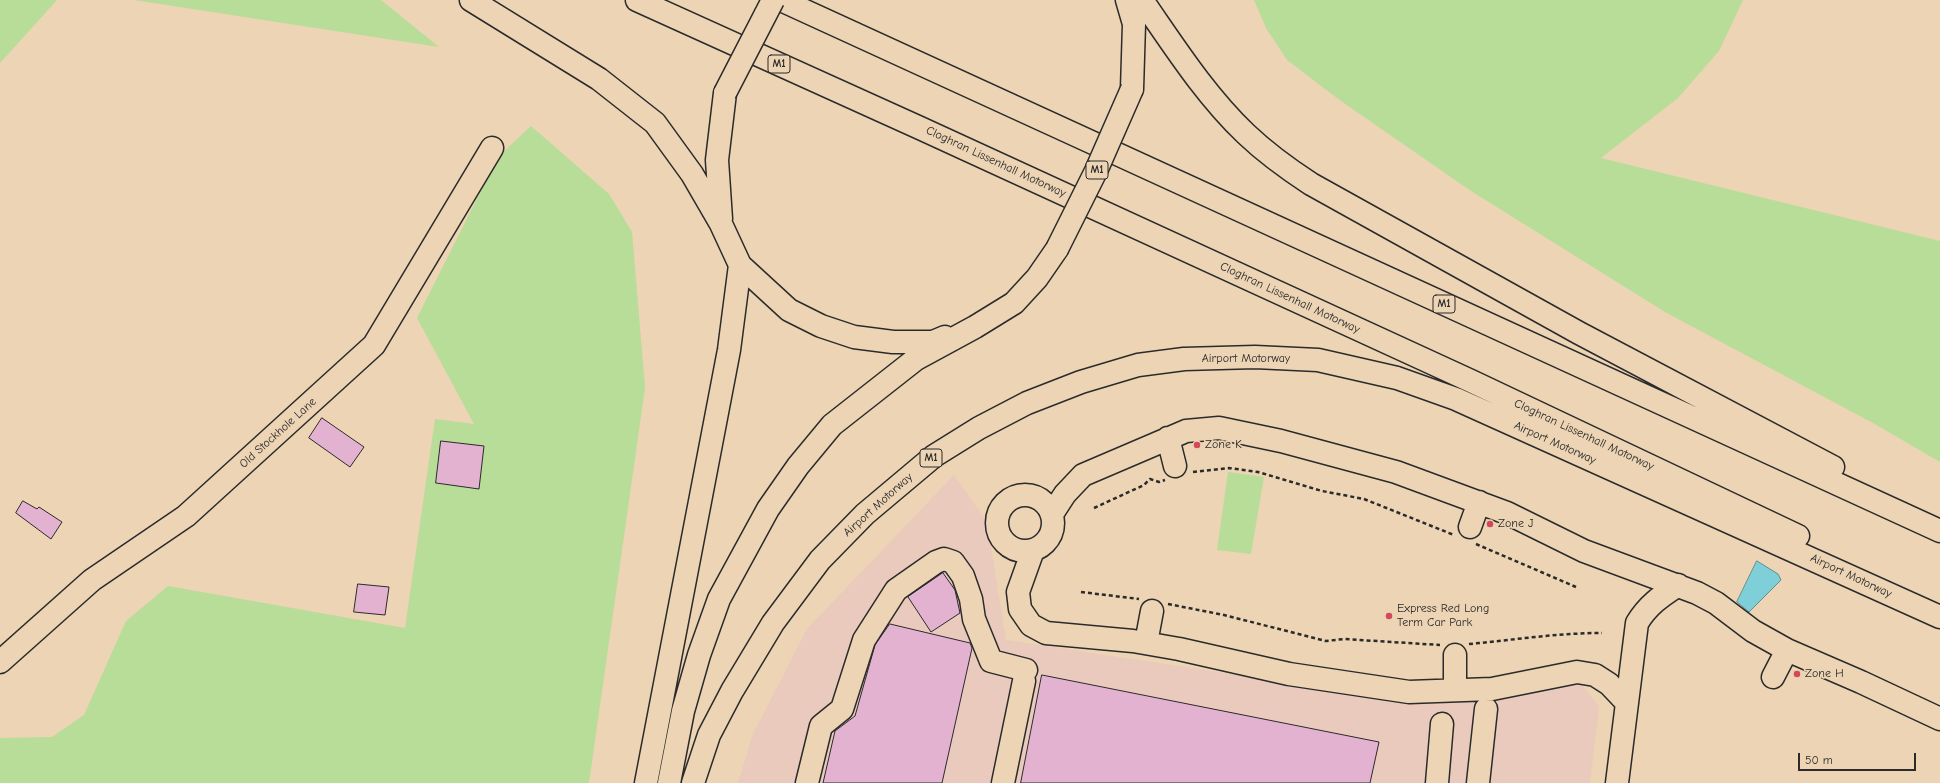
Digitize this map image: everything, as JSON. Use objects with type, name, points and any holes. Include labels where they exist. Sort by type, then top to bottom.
[{"type":"main road","name":"M1","points":[[471,0],[599,79],[655,123],[692,174],[721,224],[740,265],[789,310],[821,326],[854,337],[893,342],[933,342],[975,327],[1014,303],[1037,278],[1057,249],[1096,171],[1132,89],[1134,24],[1128,0]]},
{"type":"main road","name":"Cloghran Lissenhall Motorway","points":[[637,0],[913,124],[1464,378],[1940,603]]},
{"type":"main road","name":"M1","points":[[721,224],[717,160],[725,93],[773,0]]},
{"type":"main road","name":"M1","points":[[781,0],[1940,531]]},
{"type":"main road","points":[[1142,0],[1198,80],[1246,134],[1276,160],[1311,184],[1579,333],[1940,523]]},
{"type":"main road","name":"Old Stockhole Lane","points":[[0,662],[92,580],[186,516],[374,345],[492,148]]},
{"type":"main road","points":[[646,783],[729,350],[740,265]]},
{"type":"main road","points":[[669,783],[682,711],[699,655],[719,599],[768,509],[798,466],[832,425],[916,359],[975,327]]},
{"type":"main road","name":"Airport Motorway","points":[[692,783],[709,735],[732,691],[773,623],[820,560],[865,514],[934,456],[980,428],[1027,403],[1081,382],[1146,364],[1184,360],[1255,356],[1318,360],[1397,378],[1456,399],[1940,617]]},
{"type":"main road","points":[[1052,514],[1065,494],[1083,475],[1186,431],[1219,428],[1281,440],[1396,472],[1479,502],[1507,513],[1584,551],[1678,585],[1716,603],[1753,631],[1788,650],[1940,719]]},
{"type":"main road","points":[[1168,438],[1176,473]]},
{"type":"main road","points":[[1023,495],[1032,496],[1047,506],[1052,514],[1052,532],[1048,540],[1033,550],[1024,551],[1014,549],[1001,537],[998,528],[998,519],[1001,510],[1006,503],[1014,498],[1023,495]]},
{"type":"main road","points":[[1466,535],[1479,502]]},
{"type":"main road","points":[[1033,550],[1018,592],[1020,608],[1030,625],[1046,633],[1146,643],[1289,674],[1408,692],[1492,689],[1577,672],[1595,675],[1609,684],[1627,703]]},
{"type":"main road","points":[[807,783],[821,726],[842,709],[864,640],[896,590],[936,562],[944,559],[953,562],[963,576],[971,599],[974,619],[991,661],[1025,676],[1003,783]]},
{"type":"main road","points":[[1617,783],[1637,623],[1645,610],[1659,597],[1678,585]]},
{"type":"main road","points":[[1146,643],[1153,604]]},
{"type":"main road","points":[[1455,648],[1455,690]]},
{"type":"main road","points":[[1773,676],[1788,650]]},
{"type":"main road","points":[[1478,783],[1486,709]]},
{"type":"main road","points":[[1437,783],[1442,724]]},
{"type":"path","points":[[1094,508],[1144,485],[1150,479],[1159,482],[1176,473],[1229,468],[1258,472],[1322,491],[1362,499],[1466,535],[1576,587]]},
{"type":"path","points":[[1082,592],[1224,615],[1326,641],[1344,639],[1455,648],[1566,633],[1602,633]]},
{"type":"shaded area","points":[[954,475],[987,522],[1006,640],[1437,705],[1576,678],[1599,706],[1590,783],[738,783],[753,734],[807,629]]},
{"type":"green space","points":[[0,0],[57,0],[0,63]]},
{"type":"green space","points":[[134,0],[381,0],[439,47]]},
{"type":"green space","points":[[1254,0],[1743,0],[1719,51],[1678,98],[1601,158],[1940,241],[1940,462],[1873,423],[1665,312],[1471,191],[1341,101],[1287,60],[1266,28]]},
{"type":"green space","points":[[531,126],[609,194],[632,232],[645,388],[589,783],[0,783],[0,738],[52,737],[84,715],[126,621],[168,586],[405,628],[435,419],[474,424],[417,318],[498,157]]},
{"type":"green space","points":[[1228,472],[1264,477],[1251,554],[1217,550]]},
{"type":"water","points":[[1757,561],[1778,574],[1781,580],[1749,612],[1737,602]]},
{"type":"building","points":[[322,418],[364,447],[350,467],[309,438]]},
{"type":"building","points":[[441,441],[484,446],[479,489],[436,483]]},
{"type":"building","points":[[23,501],[37,509],[39,507],[62,522],[51,539],[16,513]]},
{"type":"building","points":[[943,573],[955,590],[960,613],[931,632],[908,597]]},
{"type":"building","points":[[358,584],[389,587],[385,615],[354,612]]},
{"type":"building","points":[[890,624],[970,643],[972,648],[942,783],[823,783],[835,731],[855,716],[875,645]]},
{"type":"building","points":[[1042,675],[1379,742],[1370,783],[1021,783]]},
{"type":"place","name":"Zone K","points":[[1197,445]]},
{"type":"place","name":"Zone J","points":[[1490,524]]},
{"type":"place","name":"Express Red Long Term Car Park","points":[[1389,616]]},
{"type":"place","name":"Zone H","points":[[1797,674]]}]
